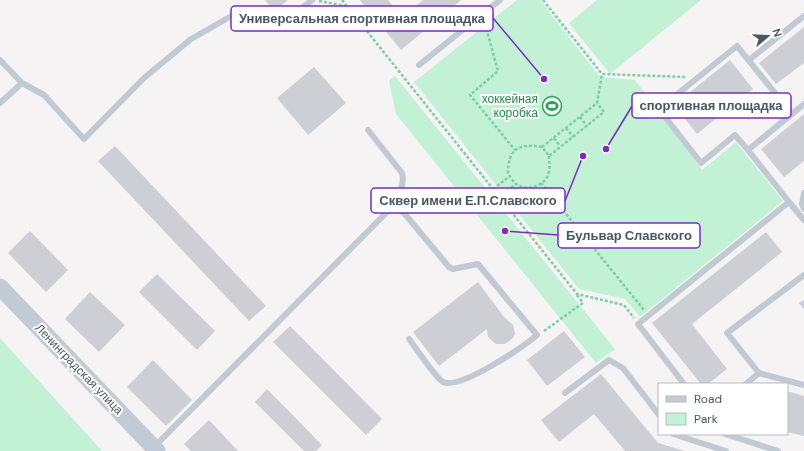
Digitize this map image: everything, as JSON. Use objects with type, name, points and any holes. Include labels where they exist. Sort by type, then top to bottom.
[{"type":"street","name":"Ленинградская улица","points":[[0,287],[155,449]]},
{"type":"lane","points":[[0,60],[22,83],[44,95],[84,139],[144,78],[191,39],[242,10],[260,15],[280,25],[313,0]]},
{"type":"lane","points":[[419,65],[500,0]]},
{"type":"lane","points":[[749,60],[804,16]]},
{"type":"lane","points":[[792,114],[737,46],[659,110],[701,163],[735,135],[804,220]]},
{"type":"lane","points":[[0,104],[22,83]]},
{"type":"lane","points":[[748,150],[804,104]]},
{"type":"lane","points":[[155,449],[387,212],[404,185],[404,179],[402,173],[368,130]]},
{"type":"lane","points":[[804,193],[802,204],[804,209]]},
{"type":"lane","points":[[683,383],[638,324],[789,202]]},
{"type":"lane","points":[[387,212],[396,210],[404,213],[449,267],[453,269],[478,264],[537,335],[503,361],[453,384],[441,381],[409,339]]},
{"type":"lane","points":[[804,275],[727,333],[759,372],[804,385]]},
{"type":"lane","points":[[565,393],[609,360],[623,368],[658,414]]},
{"type":"lane","points":[[747,383],[759,372]]},
{"type":"lane","points":[[676,435],[726,451]]},
{"type":"lane","points":[[728,435],[778,451]]},
{"type":"path","points":[[313,0],[347,6]]},
{"type":"path","points":[[342,0],[584,303],[537,335]]},
{"type":"path","points":[[542,147],[597,103],[602,74],[543,0]]},
{"type":"path","points":[[482,14],[498,71],[470,95],[515,150]]},
{"type":"path","points":[[602,74],[697,78]]},
{"type":"path","points":[[549,156],[604,112],[597,103]]},
{"type":"path","points":[[580,117],[587,126]]},
{"type":"path","points":[[566,128],[573,137]]},
{"type":"path","points":[[554,138],[560,146]]},
{"type":"path","points":[[530,145],[542,147],[549,156],[550,168],[547,178],[538,186],[529,187],[516,184],[510,176],[508,163],[512,153],[521,146],[530,145]]},
{"type":"path","points":[[493,189],[510,176]]},
{"type":"path","points":[[541,183],[648,315]]},
{"type":"path","points":[[499,197],[516,184]]},
{"type":"path","points":[[577,294],[624,305],[638,324]]},
{"type":"green space","points":[[517,0],[540,0],[600,77],[635,80],[702,170],[736,142],[783,201],[640,317],[625,299],[579,289],[414,82]]},
{"type":"green space","points":[[597,0],[701,0],[610,74],[569,23]]},
{"type":"green space","points":[[395,76],[615,349],[596,363],[396,114],[389,81]]},
{"type":"green space","points":[[0,338],[102,451],[0,451]]},
{"type":"building","points":[[265,0],[288,0],[274,11]]},
{"type":"building","points":[[360,0],[388,0],[402,17],[423,0],[461,0],[401,50]]},
{"type":"building","points":[[804,27],[804,63],[776,84],[759,63]]},
{"type":"building","points":[[730,60],[753,89],[697,134],[674,105]]},
{"type":"building","points":[[314,67],[346,103],[308,135],[277,98]]},
{"type":"building","points":[[804,114],[804,161],[784,177],[761,149]]},
{"type":"building","points":[[115,146],[266,306],[249,321],[98,161]]},
{"type":"building","points":[[30,231],[68,270],[46,292],[8,253]]},
{"type":"building","points":[[766,232],[782,252],[692,324],[727,369],[709,383],[700,383],[652,323]]},
{"type":"building","points":[[157,274],[215,331],[197,350],[139,292]]},
{"type":"building","points":[[478,282],[504,317],[513,325],[515,334],[513,338],[505,344],[496,344],[488,337],[487,329],[439,366],[413,332]]},
{"type":"building","points":[[90,292],[125,325],[99,352],[65,319]]},
{"type":"building","points":[[804,300],[804,309],[799,303]]},
{"type":"building","points":[[290,326],[382,419],[366,435],[273,342]]},
{"type":"building","points":[[564,331],[585,357],[547,386],[527,360]]},
{"type":"building","points":[[153,360],[192,400],[166,426],[127,387]]},
{"type":"building","points":[[601,374],[658,443],[685,451],[625,451],[594,414],[559,442],[541,420]]},
{"type":"building","points":[[267,389],[322,445],[316,451],[304,451],[255,402]]},
{"type":"building","points":[[788,391],[804,396],[804,436],[788,432]]},
{"type":"building","points":[[209,420],[238,451],[191,451],[184,444]]},
{"type":"place","name":"Универсальная спортивная площадка","points":[[544,79]]},
{"type":"place","name":"хоккейная коробка","points":[[552,106]]},
{"type":"place","name":"спортивная площадка","points":[[606,149]]},
{"type":"place","name":"Сквер имени Е.П.Славского","points":[[583,156]]},
{"type":"place","name":"Бульвар Славского","points":[[505,231]]}]
